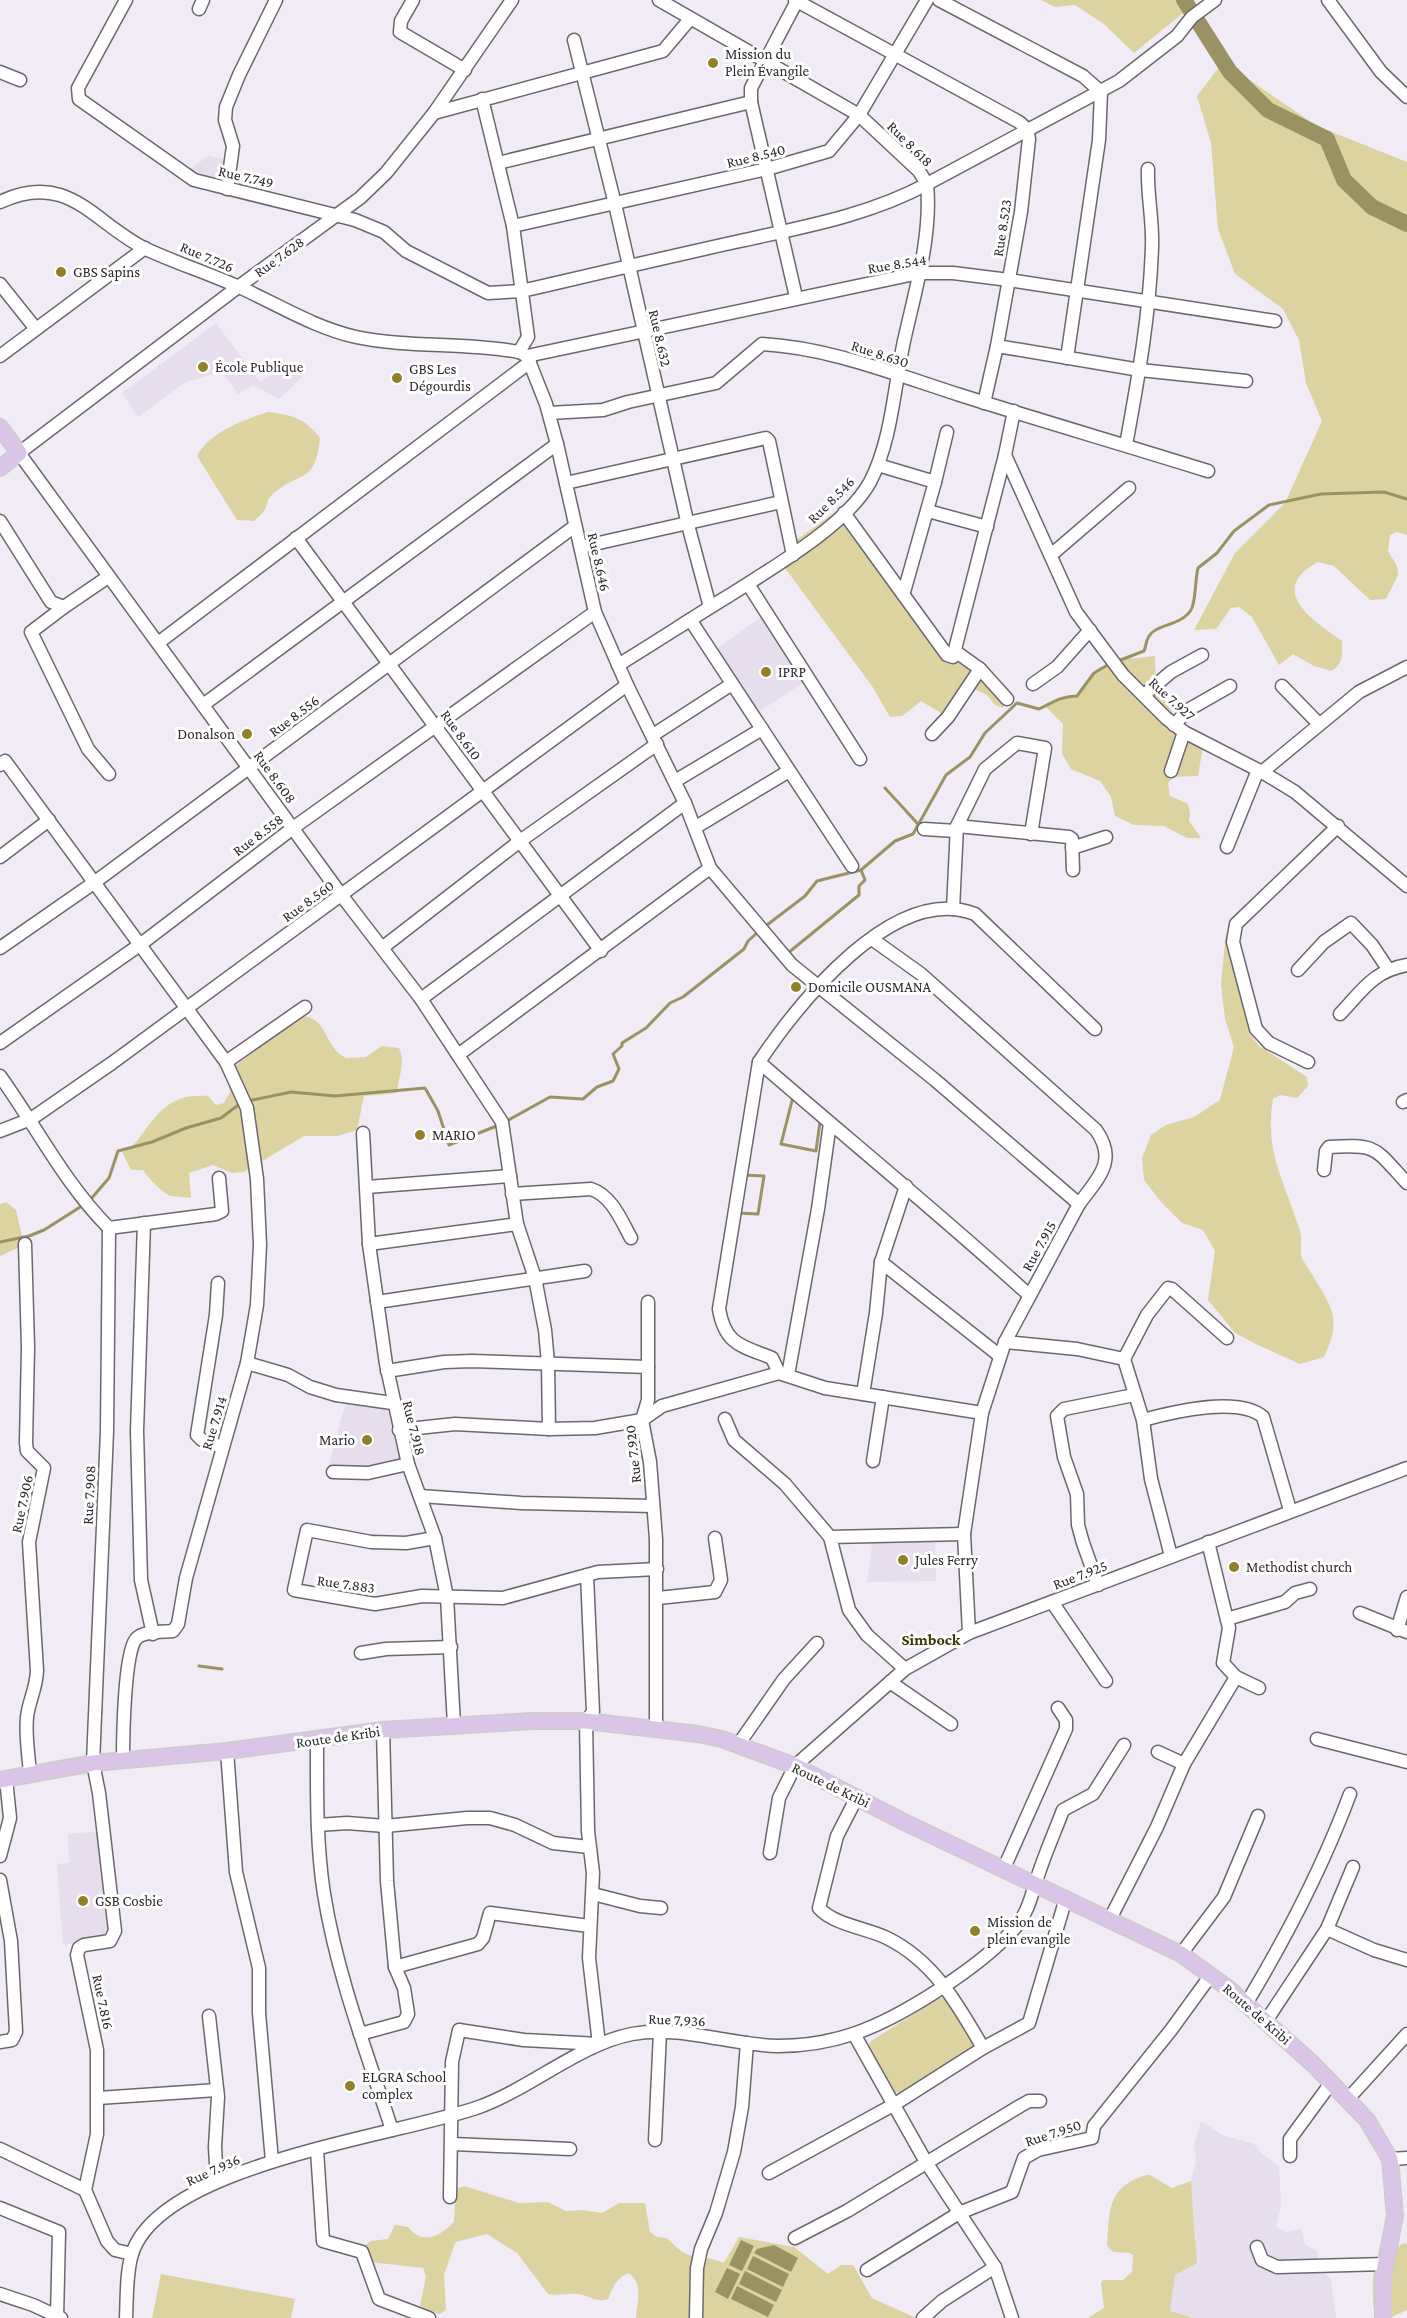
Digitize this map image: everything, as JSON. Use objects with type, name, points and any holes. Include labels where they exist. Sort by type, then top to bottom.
[{"type":"main road","points":[[0,427],[19,453]]},
{"type":"main road","name":"Rue 7.628","points":[[0,468],[19,453]]},
{"type":"main road","name":"Route de Kribi","points":[[3,1779],[93,1763],[227,1751],[383,1730],[454,1725],[586,1721],[698,1734],[738,1744],[795,1766],[1181,1954],[1211,1975],[1266,2021],[1367,2120],[1390,2159],[1395,2216],[1382,2291],[1383,2318]]},
{"type":"street","name":"Rue 7.749","points":[[126,0],[78,88],[79,99],[184,174],[227,189],[338,215],[384,232],[406,251],[488,293],[522,291],[861,212],[904,197],[927,184]]},
{"type":"street","points":[[227,189],[233,146],[225,120],[226,106],[276,0]]},
{"type":"street","points":[[413,0],[401,21],[400,32],[465,70]]},
{"type":"street","name":"Rue 7.628","points":[[19,453],[360,198],[386,173],[434,113],[512,0]]},
{"type":"street","name":"Rue 8.618","points":[[659,0],[859,115],[919,171],[927,184],[1027,129],[1101,92],[1143,64],[1177,36],[1192,17],[1215,0]]},
{"type":"street","name":"Rue 8.540","points":[[513,226],[767,169],[829,151],[859,115],[927,0]]},
{"type":"street","points":[[939,0],[1083,76],[1101,92],[1099,140],[1067,358]]},
{"type":"street","points":[[1328,0],[1381,72],[1405,94]]},
{"type":"street","points":[[796,297],[783,231],[751,102],[751,88],[796,1],[1019,122],[1027,129]]},
{"type":"street","points":[[434,113],[582,75],[663,51],[690,19]]},
{"type":"street","name":"Rue 8.632","points":[[574,40],[630,266],[642,331],[688,525],[710,607]]},
{"type":"street","points":[[0,72],[20,80]]},
{"type":"street","points":[[158,643],[296,538],[525,356],[528,337],[513,226],[482,99]]},
{"type":"street","points":[[498,163],[751,102]]},
{"type":"street","name":"Rue 8.523","points":[[984,403],[1010,280],[1026,170],[1029,140],[1027,129]]},
{"type":"street","points":[[1126,446],[1140,370],[1149,302],[1152,232],[1148,169]]},
{"type":"street","name":"Rue 8.546","points":[[618,665],[793,555],[844,513],[868,485],[878,465],[919,273],[929,200],[927,184]]},
{"type":"street","name":"Rue 7.726","points":[[0,202],[14,195],[54,193],[85,207],[144,248],[324,326],[357,337],[525,356]]},
{"type":"street","points":[[0,356],[144,248]]},
{"type":"street","name":"Rue 8.544","points":[[525,356],[796,297],[919,273],[953,273],[1010,280],[1275,321]]},
{"type":"street","points":[[0,284],[36,329]]},
{"type":"street","name":"Rue 8.630","points":[[549,413],[603,410],[716,384],[762,344],[816,350],[1208,471]]},
{"type":"street","points":[[997,346],[1140,370],[1246,381]]},
{"type":"street","name":"Rue 8.646","points":[[525,356],[549,413],[595,612],[627,685],[696,827],[710,868],[787,960],[818,985]]},
{"type":"street","points":[[844,513],[904,592],[947,655],[953,657],[1005,455],[1014,411]]},
{"type":"street","points":[[904,592],[928,511],[947,432]]},
{"type":"street","points":[[566,483],[766,438],[793,555]]},
{"type":"street","points":[[203,705],[557,444]]},
{"type":"street","name":"Rue 8.608","points":[[19,453],[342,896],[421,999],[503,1124],[510,1176]]},
{"type":"street","name":"Rue 7.927","points":[[1005,455],[1076,612],[1123,675],[1179,729],[1260,771],[1294,792],[1338,826],[1407,886]]},
{"type":"street","points":[[878,465],[935,482]]},
{"type":"street","points":[[1052,555],[1129,488]]},
{"type":"street","points":[[580,547],[688,525],[781,502]]},
{"type":"street","points":[[928,511],[987,527]]},
{"type":"street","points":[[0,522],[51,602],[64,607]]},
{"type":"street","name":"Rue 8.556","points":[[0,948],[95,882],[575,526]]},
{"type":"street","name":"Rue 8.610","points":[[296,538],[601,951]]},
{"type":"street","points":[[108,577],[31,632],[88,749],[109,774]]},
{"type":"street","points":[[748,584],[860,759]]},
{"type":"street","name":"Rue 8.558","points":[[0,1043],[141,944],[293,828],[595,612]]},
{"type":"street","points":[[691,621],[852,866]]},
{"type":"street","points":[[1033,684],[1057,667],[1090,630]]},
{"type":"street","points":[[955,651],[980,669],[1007,699]]},
{"type":"street","points":[[1144,695],[1171,672],[1203,655]]},
{"type":"street","points":[[1227,847],[1260,771],[1359,692],[1407,667]]},
{"type":"street","points":[[932,734],[948,717],[980,669]]},
{"type":"street","points":[[382,948],[655,739],[732,684]]},
{"type":"street","name":"Rue 8.560","points":[[0,1131],[31,1119],[342,896],[627,685]]},
{"type":"street","points":[[1171,771],[1179,729],[1188,710],[1230,686]]},
{"type":"street","points":[[1282,686],[1319,724]]},
{"type":"street","points":[[675,781],[762,729]]},
{"type":"street","points":[[953,909],[957,875],[957,829],[986,769],[1017,743],[1046,748],[1031,834]]},
{"type":"street","name":"Rue 7.914","points":[[0,765],[5,761],[226,1062],[247,1108],[256,1179],[259,1274],[247,1363],[186,1578],[178,1624],[173,1631],[140,1636],[133,1642],[125,1690],[123,1761]]},
{"type":"street","points":[[696,827],[789,771]]},
{"type":"street","points":[[421,999],[685,803]]},
{"type":"street","points":[[0,857],[49,820]]},
{"type":"street","points":[[1308,1062],[1269,1042],[1256,1029],[1233,942],[1233,933],[1236,924],[1338,826]]},
{"type":"street","points":[[924,829],[957,829],[1069,837],[1073,870]]},
{"type":"street","points":[[1072,849],[1106,837]]},
{"type":"street","points":[[458,1054],[601,951],[710,868]]},
{"type":"street","points":[[784,1374],[772,1358],[736,1344],[729,1338],[719,1309],[759,1062],[818,985],[889,926],[915,915],[953,909],[975,914],[1095,1029]]},
{"type":"street","points":[[1298,970],[1324,942],[1351,923],[1372,945],[1388,969]]},
{"type":"street","name":"Rue 7.915","points":[[872,939],[921,974],[1096,1130],[1105,1142],[1106,1162],[1079,1204],[1005,1342],[982,1413],[964,1534],[969,1633]]},
{"type":"street","points":[[1340,1014],[1374,978],[1388,969],[1407,965]]},
{"type":"street","points":[[818,985],[1079,1204]]},
{"type":"street","points":[[226,1062],[305,1007]]},
{"type":"street","points":[[759,1062],[906,1186],[1029,1295]]},
{"type":"street","points":[[0,1076],[31,1119],[84,1203],[109,1228],[216,1214],[222,1211],[219,1178]]},
{"type":"street","points":[[784,1374],[830,1123]]},
{"type":"street","name":"Rue 7.918","points":[[363,1133],[369,1244],[392,1403],[408,1464],[435,1538],[447,1597],[454,1725]]},
{"type":"street","points":[[1324,1170],[1326,1151],[1329,1147],[1368,1147],[1377,1152],[1407,1183]]},
{"type":"street","points":[[367,1187],[510,1176],[516,1224],[535,1278],[548,1363],[549,1429]]},
{"type":"street","points":[[863,1394],[876,1313],[881,1262],[906,1186]]},
{"type":"street","points":[[512,1194],[591,1189],[598,1191],[612,1205],[631,1238]]},
{"type":"street","points":[[144,1223],[137,1431],[141,1580],[153,1634]]},
{"type":"street","points":[[369,1244],[516,1224]]},
{"type":"street","name":"Rue 7.908","points":[[93,1763],[107,1431],[109,1228]]},
{"type":"street","name":"Rue 7.906","points":[[25,1244],[28,1347],[26,1443],[27,1451],[40,1462],[44,1474],[29,1542],[37,1671],[36,1691],[29,1706],[27,1720],[30,1776]]},
{"type":"street","points":[[881,1262],[1000,1356]]},
{"type":"street","points":[[377,1302],[585,1271]]},
{"type":"street","points":[[218,1283],[216,1316],[197,1435],[201,1440],[222,1447]]},
{"type":"street","points":[[1171,1556],[1151,1479],[1143,1420],[1124,1359],[1147,1315],[1164,1289],[1172,1288],[1185,1304],[1227,1338]]},
{"type":"street","name":"Rue 7.920","points":[[648,1302],[648,1400],[642,1420],[650,1462],[657,1569],[656,1728]]},
{"type":"street","points":[[1005,1342],[1077,1349],[1124,1359]]},
{"type":"street","points":[[387,1371],[444,1362],[648,1367]]},
{"type":"street","points":[[247,1363],[288,1375],[310,1387],[336,1395],[392,1403]]},
{"type":"street","points":[[399,1430],[455,1424],[549,1429],[595,1428],[642,1420],[662,1406],[784,1374],[825,1388],[982,1413]]},
{"type":"street","points":[[1098,1584],[1078,1525],[1077,1494],[1064,1457],[1057,1416],[1064,1409],[1134,1395]]},
{"type":"street","points":[[873,1461],[883,1397]]},
{"type":"street","points":[[1143,1420],[1190,1410],[1237,1407],[1250,1408],[1257,1412],[1263,1417],[1290,1510]]},
{"type":"street","points":[[725,1419],[734,1440],[785,1484],[830,1537],[849,1610],[867,1635],[905,1669]]},
{"type":"street","points":[[333,1472],[368,1473],[408,1464]]},
{"type":"street","name":"Rue 7.925","points":[[795,1766],[905,1669],[969,1633],[1290,1510],[1407,1468]]},
{"type":"street","points":[[420,1496],[509,1503],[653,1506]]},
{"type":"street","name":"Rue 7.883","points":[[435,1538],[406,1543],[371,1542],[307,1530],[292,1587],[297,1593],[375,1604],[422,1596],[510,1598],[587,1575],[657,1569]]},
{"type":"street","points":[[830,1537],[964,1534]]},
{"type":"street","points":[[658,1598],[715,1592],[721,1580],[715,1538]]},
{"type":"street","points":[[1208,1542],[1229,1635],[1222,1663],[1236,1677],[1260,1688]]},
{"type":"street","points":[[450,2197],[453,2144],[450,2116],[452,2062],[459,2030],[524,2040],[599,2044],[589,1958],[593,1894],[592,1858],[589,1847],[586,1721],[593,1712],[587,1575]]},
{"type":"street","points":[[1227,1619],[1285,1602],[1295,1593],[1310,1589]]},
{"type":"street","points":[[1360,1613],[1402,1631],[1407,1598]]},
{"type":"street","points":[[1052,1602],[1106,1681]]},
{"type":"street","points":[[738,1744],[784,1678],[816,1643]]},
{"type":"street","points":[[361,1653],[451,1647]]},
{"type":"street","points":[[1110,1919],[1136,1863],[1157,1827],[1184,1764],[1236,1677]]},
{"type":"street","points":[[890,1682],[951,1724]]},
{"type":"street","points":[[1004,1868],[1066,1729],[1066,1720],[1058,1708]]},
{"type":"street","points":[[360,2034],[408,2020],[404,1988],[395,1967],[387,1881],[383,1730]]},
{"type":"street","points":[[1317,1738],[1407,1762]]},
{"type":"street","points":[[317,1740],[318,1824],[325,1897],[344,1983],[392,2130]]},
{"type":"street","name":"Rue 7.936","points":[[126,2318],[132,2254],[141,2236],[168,2207],[217,2181],[272,2161],[450,2116],[521,2089],[599,2044],[631,2034],[660,2032],[747,2043],[800,2045],[854,2034],[945,1984],[999,1943],[1018,1924],[1031,1902],[1035,1883],[1063,1810],[1093,1794],[1124,1745]]},
{"type":"street","points":[[227,1751],[236,1872],[257,1947],[259,2013],[272,2161]]},
{"type":"street","points":[[1158,1752],[1184,1764]]},
{"type":"street","name":"Rue 7.816","points":[[86,2190],[97,2134],[97,2050],[77,1955],[79,1948],[84,1945],[110,1941],[115,1931],[99,1793],[93,1763]]},
{"type":"street","points":[[770,1853],[779,1798],[795,1766]]},
{"type":"street","points":[[0,1856],[10,1818],[3,1779]]},
{"type":"street","points":[[1246,2004],[1302,1907],[1332,1843],[1350,1794]]},
{"type":"street","points":[[857,1797],[837,1836],[819,1908],[827,1915],[896,1943],[945,1984],[983,2048]]},
{"type":"street","points":[[1181,1954],[1224,1897],[1258,1816]]},
{"type":"street","points":[[318,1824],[347,1823],[385,1826],[490,1818],[515,1825],[553,1843],[589,1847]]},
{"type":"street","points":[[1266,2021],[1327,1929],[1353,1867]]},
{"type":"street","points":[[0,1880],[11,1941],[16,2032],[12,2040],[0,2042]]},
{"type":"street","points":[[593,1894],[640,1906],[661,1908]]},
{"type":"street","points":[[769,2173],[895,2104],[983,2048],[1029,2023],[1066,1898]]},
{"type":"street","points":[[395,1967],[478,1944],[483,1938],[490,1913],[590,1926]]},
{"type":"street","points":[[1327,1929],[1364,1946],[1407,1960]]},
{"type":"street","name":"Rue 7.950","points":[[867,2270],[959,2213],[1012,2192],[1024,2158],[1038,2150],[1092,2138],[1094,2126],[1171,2030],[1211,1975]]},
{"type":"street","points":[[209,2016],[217,2090],[215,2173],[217,2181]]},
{"type":"street","points":[[655,2140],[660,2032]]},
{"type":"street","points":[[854,2034],[926,2162],[995,2267],[1012,2318]]},
{"type":"street","points":[[1348,2099],[1407,2034]]},
{"type":"street","points":[[696,2318],[697,2268],[701,2249],[716,2213],[734,2152],[742,2107],[747,2043]]},
{"type":"street","points":[[1290,2156],[1290,2139],[1331,2083]]},
{"type":"street","points":[[98,2098],[217,2090]]},
{"type":"street","points":[[795,2238],[847,2211],[1020,2106],[1029,2101],[1040,2101]]},
{"type":"street","points":[[453,2144],[570,2149]]},
{"type":"street","points":[[0,2149],[86,2190],[107,2241],[116,2250],[132,2254]]},
{"type":"street","points":[[317,2151],[323,2241],[362,2252],[379,2299],[429,2318]]},
{"type":"street","points":[[1390,2159],[1407,2158]]},
{"type":"street","points":[[0,2208],[59,2232],[59,2317],[0,2295]]},
{"type":"street","points":[[1257,2247],[1262,2260],[1276,2267],[1386,2264]]},
{"type":"street","points":[[923,2318],[942,2301],[995,2267]]},
{"type":"shaded area","points":[[1041,0],[1192,0],[1183,13],[1134,53],[1104,24],[1075,5],[1055,7]]},
{"type":"shaded area","points":[[1223,62],[1317,126],[1407,162],[1407,535],[1397,532],[1390,535],[1388,551],[1397,566],[1398,575],[1386,599],[1370,600],[1334,566],[1318,562],[1303,573],[1295,583],[1295,594],[1308,615],[1342,641],[1340,662],[1331,671],[1314,666],[1293,654],[1279,665],[1252,617],[1239,607],[1231,608],[1216,629],[1194,630],[1235,553],[1285,503],[1322,421],[1306,383],[1299,340],[1283,309],[1235,274],[1218,229],[1211,143],[1197,96]]},
{"type":"shaded area","points":[[208,156],[227,160],[225,179],[215,183],[188,171]]},
{"type":"shaded area","name":"École Publique","points":[[216,323],[260,382],[288,363],[302,377],[279,399],[253,385],[238,394],[222,372],[186,382],[138,417],[122,393]]},
{"type":"shaded area","points":[[268,412],[291,416],[309,426],[320,438],[318,453],[309,471],[304,476],[281,487],[272,495],[264,511],[254,521],[237,520],[197,456],[202,448],[218,434],[238,423]]},
{"type":"shaded area","points":[[835,512],[847,516],[952,653],[1005,700],[1003,708],[995,705],[987,695],[972,688],[946,716],[921,701],[902,716],[890,717],[872,686],[785,568],[782,558],[791,544]]},
{"type":"shaded area","name":"IPRP","points":[[764,615],[806,681],[757,713],[716,649]]},
{"type":"shaded area","points":[[1155,656],[1155,671],[1162,695],[1175,716],[1203,746],[1198,776],[1173,777],[1168,783],[1170,796],[1188,804],[1189,821],[1201,838],[1187,838],[1164,826],[1134,825],[1115,816],[1111,797],[1100,781],[1071,769],[1062,754],[1063,724],[1045,706],[1060,698],[1077,696],[1099,668],[1120,660]]},
{"type":"shaded area","points":[[1226,932],[1249,1033],[1259,1046],[1307,1077],[1308,1086],[1297,1098],[1280,1095],[1273,1099],[1271,1118],[1274,1152],[1300,1231],[1302,1258],[1326,1299],[1333,1316],[1334,1325],[1324,1357],[1300,1364],[1235,1333],[1208,1300],[1215,1251],[1203,1230],[1182,1223],[1161,1202],[1144,1180],[1142,1158],[1151,1135],[1166,1125],[1194,1117],[1220,1100],[1234,1047],[1225,1019],[1221,984]]},
{"type":"shaded area","points":[[300,1016],[316,1021],[333,1047],[346,1058],[366,1057],[382,1046],[399,1048],[402,1064],[397,1093],[364,1096],[357,1130],[337,1136],[304,1136],[244,1172],[232,1173],[213,1165],[189,1173],[191,1198],[170,1196],[163,1192],[143,1170],[131,1170],[122,1152],[132,1146],[165,1108],[179,1099],[197,1096],[208,1096],[216,1105],[224,1103],[230,1092],[228,1080],[234,1067]]},
{"type":"shaded area","points":[[6,1202],[16,1210],[24,1245],[0,1256],[0,1204]]},
{"type":"shaded area","name":"Mario","points":[[346,1401],[389,1408],[403,1461],[368,1472],[328,1470]]},
{"type":"shaded area","name":"Jules Ferry","points":[[935,1538],[936,1581],[867,1582],[873,1539]]},
{"type":"shaded area","name":"GSB Cosbie","points":[[100,1831],[110,1938],[63,1945],[57,1864],[69,1863],[68,1834]]},
{"type":"shaded area","points":[[940,1998],[953,2001],[975,2046],[973,2052],[902,2093],[892,2092],[867,2049],[871,2041]]},
{"type":"shaded area","points":[[1201,2121],[1222,2135],[1254,2144],[1262,2154],[1279,2166],[1281,2206],[1276,2227],[1286,2232],[1302,2229],[1305,2245],[1316,2250],[1320,2267],[1331,2280],[1336,2318],[1193,2318],[1170,2311],[1175,2275],[1196,2240],[1191,2181],[1196,2160],[1194,2144]]},
{"type":"shaded area","points":[[1146,2175],[1172,2188],[1191,2181],[1197,2263],[1175,2275],[1170,2311],[1193,2318],[1088,2318],[1104,2308],[1101,2283],[1103,2280],[1123,2280],[1132,2272],[1133,2255],[1113,2252],[1107,2246],[1110,2211],[1117,2194],[1123,2187]]},
{"type":"shaded area","points":[[464,2186],[519,2203],[548,2202],[566,2211],[582,2210],[602,2213],[619,2203],[645,2203],[650,2232],[657,2237],[667,2238],[688,2255],[724,2263],[739,2237],[794,2247],[828,2274],[841,2265],[853,2265],[872,2298],[916,2318],[636,2318],[638,2287],[628,2273],[613,2287],[608,2299],[596,2300],[579,2294],[548,2294],[517,2253],[487,2234],[456,2242],[444,2275],[446,2310],[439,2314],[420,2306],[426,2276],[423,2268],[370,2262],[364,2246],[371,2241],[388,2239],[395,2225],[408,2227],[420,2236],[437,2235],[454,2222],[456,2189]]},
{"type":"shaded area","points":[[741,2240],[754,2246],[742,2271],[729,2265]]},
{"type":"shaded area","points":[[1404,2243],[1407,2244],[1407,2310],[1389,2318],[1376,2318],[1373,2293],[1375,2267],[1384,2257]]},
{"type":"shaded area","points":[[774,2245],[798,2258],[791,2272],[754,2253],[757,2249]]},
{"type":"shaded area","points":[[753,2256],[789,2274],[783,2287],[747,2269]]},
{"type":"shaded area","points":[[727,2268],[740,2274],[728,2299],[715,2292]]},
{"type":"shaded area","points":[[745,2271],[782,2290],[776,2302],[739,2284]]},
{"type":"shaded area","points":[[161,2274],[295,2299],[291,2318],[152,2318]]},
{"type":"shaded area","points":[[737,2286],[774,2305],[768,2317],[731,2299]]},
{"type":"waterway","points":[[1184,0],[1230,72],[1268,110],[1327,139],[1344,180],[1372,207],[1407,224]]},
{"type":"waterway","points":[[1118,661],[1144,651],[1151,633],[1181,619],[1191,610],[1198,568],[1217,553],[1234,531],[1269,505],[1321,494],[1384,492],[1407,499]]},
{"type":"waterway","points":[[763,928],[805,896],[817,881],[861,870],[895,841],[913,834],[946,775],[970,757],[985,733],[1017,703],[1039,709],[1061,699],[1077,696],[1094,673],[1111,663]]},
{"type":"waterway","points":[[885,788],[918,824]]},
{"type":"waterway","points":[[788,953],[859,895],[859,886],[865,880],[861,870]]},
{"type":"waterway","points":[[505,1122],[550,1097],[583,1099],[597,1087],[613,1081],[619,1069],[613,1054],[622,1046],[622,1043],[646,1028],[670,1003],[683,997],[744,949],[748,941],[758,932]]},
{"type":"waterway","points":[[248,1101],[291,1092],[335,1096],[425,1088],[438,1111],[449,1145],[499,1125]]},
{"type":"waterway","points":[[793,1097],[820,1122],[816,1151],[781,1144],[793,1097]]},
{"type":"waterway","points":[[90,1200],[109,1178],[118,1151],[152,1142],[186,1128],[221,1118],[241,1103]]},
{"type":"waterway","points":[[744,1175],[764,1176],[758,1214],[738,1213],[744,1175]]},
{"type":"waterway","points":[[0,1242],[29,1236],[44,1230],[85,1204]]},
{"type":"waterway","points":[[199,1666],[222,1669]]},
{"type":"place","name":"Mission du Plein Évangile","points":[[713,63]]},
{"type":"place","name":"GBS Sapins","points":[[61,272]]},
{"type":"place","name":"École Publique","points":[[203,367]]},
{"type":"place","name":"GBS Les Dégourdis","points":[[397,378]]},
{"type":"place","name":"IPRP","points":[[766,672]]},
{"type":"place","name":"Donalson","points":[[247,734]]},
{"type":"place","name":"Domicile OUSMANA","points":[[796,987]]},
{"type":"place","name":"MARIO","points":[[420,1135]]},
{"type":"place","name":"Mario","points":[[367,1440]]},
{"type":"place","name":"Jules Ferry","points":[[903,1560]]},
{"type":"place","name":"Methodist church","points":[[1234,1567]]},
{"type":"place","name":"GSB Cosbie","points":[[83,1901]]},
{"type":"place","name":"Mission de plein evangile","points":[[975,1931]]},
{"type":"place","name":"ELGRA School complex","points":[[350,2086]]},
{"type":"district","name":"Simbock","points":[[931,1639]]}]
